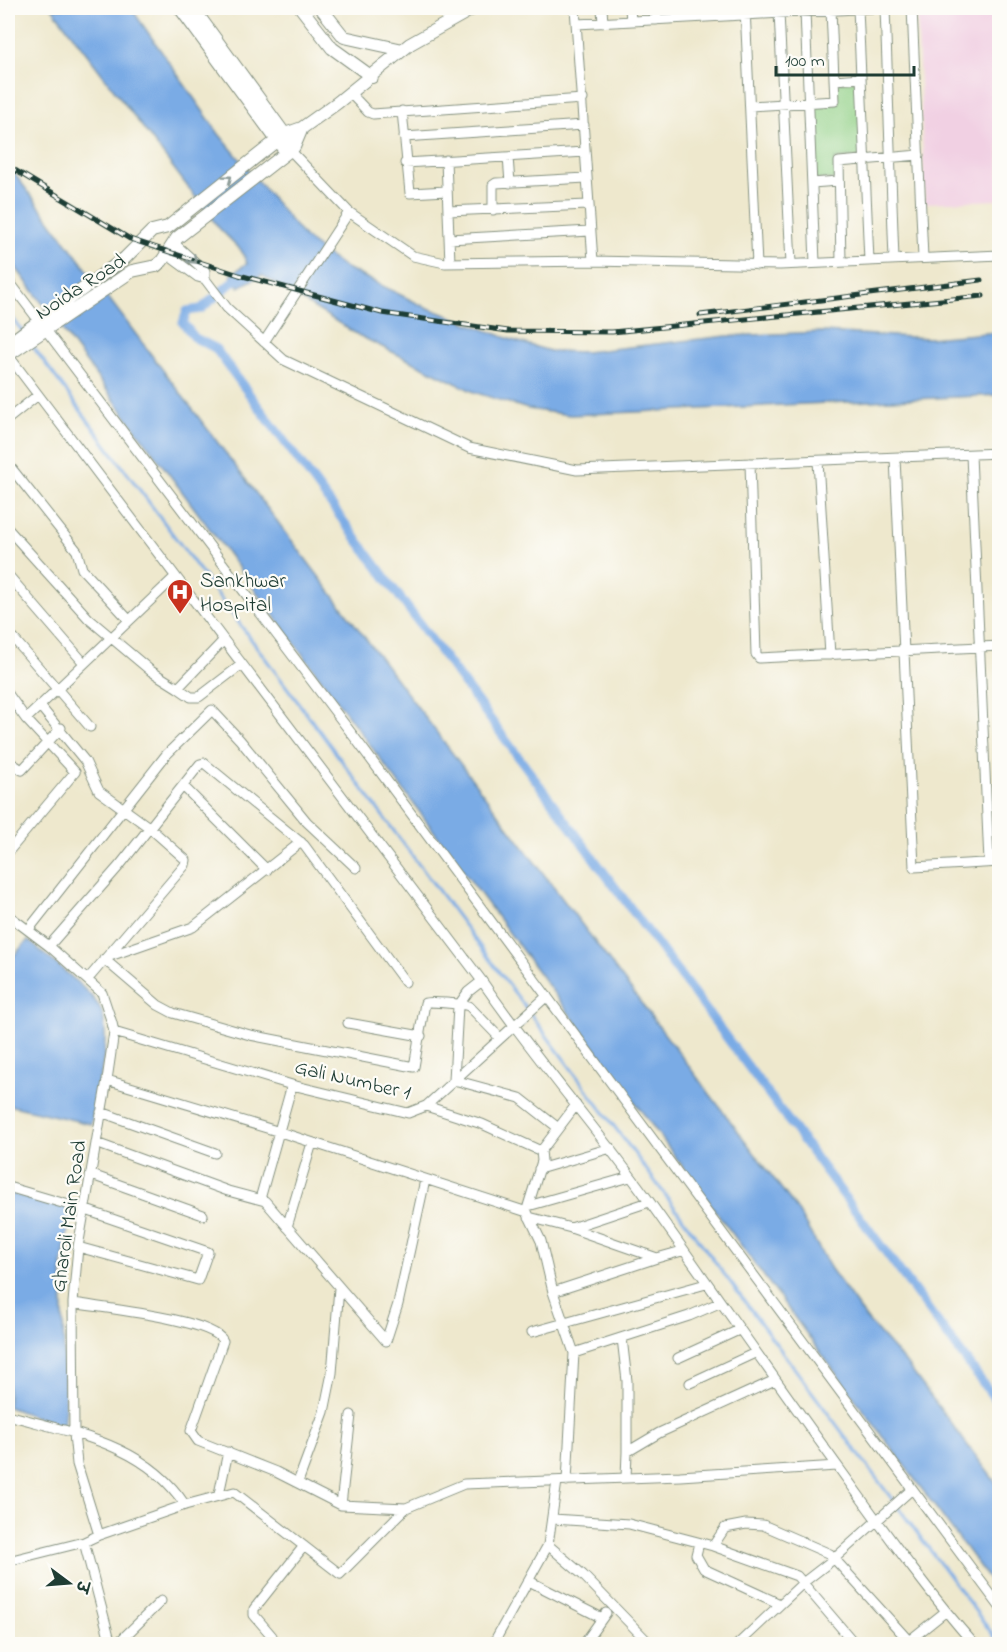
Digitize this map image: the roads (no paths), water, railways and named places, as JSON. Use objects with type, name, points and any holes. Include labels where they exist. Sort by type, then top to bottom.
[{"type":"main road","points":[[180,8],[287,152],[302,128]]},
{"type":"main road","points":[[193,8],[277,141]]},
{"type":"main road","points":[[301,8],[332,48],[372,77]]},
{"type":"main road","points":[[321,8],[344,37],[403,50]]},
{"type":"main road","name":"Noida Road","points":[[10,349],[102,283],[152,231],[168,227],[186,210],[277,141],[302,128],[372,77],[403,50],[474,8]]},
{"type":"main road","points":[[332,48],[344,37]]},
{"type":"main road","name":"Noida Road","points":[[102,283],[132,271],[156,266],[196,221],[287,152]]},
{"type":"main road","points":[[168,227],[174,246]]},
{"type":"main road","points":[[134,248],[134,263],[142,268]]},
{"type":"street","points":[[575,8],[583,99],[592,261]]},
{"type":"street","points":[[602,8],[603,23]]},
{"type":"street","points":[[630,8],[631,21]]},
{"type":"street","points":[[656,8],[657,20]]},
{"type":"street","points":[[858,8],[868,261]]},
{"type":"street","points":[[577,24],[657,20],[684,13],[875,8]]},
{"type":"street","points":[[885,8],[894,260]]},
{"type":"street","points":[[912,8],[923,258]]},
{"type":"street","points":[[750,106],[835,101],[831,10]]},
{"type":"street","points":[[745,11],[757,265]]},
{"type":"street","points":[[805,11],[815,263]]},
{"type":"street","points":[[779,12],[791,264]]},
{"type":"street","points":[[834,80],[861,78]]},
{"type":"street","points":[[350,93],[368,112],[583,99]]},
{"type":"street","points":[[402,111],[405,163],[410,193],[447,190]]},
{"type":"street","points":[[404,137],[584,125]]},
{"type":"street","points":[[287,152],[349,212],[413,256],[450,263],[592,261],[757,265],[999,255]]},
{"type":"street","points":[[405,163],[585,152]]},
{"type":"street","points":[[841,262],[839,162],[919,155]]},
{"type":"street","points":[[508,157],[510,183]]},
{"type":"street","points":[[446,160],[450,263]]},
{"type":"street","points":[[493,210],[493,185],[586,178]]},
{"type":"street","points":[[812,183],[838,181]]},
{"type":"street","points":[[448,211],[588,205]]},
{"type":"street","points":[[264,342],[349,212]]},
{"type":"street","points":[[449,239],[590,231]]},
{"type":"street","points":[[174,246],[204,271],[205,279],[227,308],[284,360],[469,448],[576,470],[999,453]]},
{"type":"street","points":[[8,280],[39,328],[197,527],[908,1492],[999,1607]]},
{"type":"street","points":[[10,349],[38,395],[482,981],[513,1026],[611,1148],[837,1466],[945,1612],[974,1644]]},
{"type":"street","points":[[8,419],[38,395]]},
{"type":"street","points":[[971,455],[989,862]]},
{"type":"street","points":[[895,458],[914,867],[999,862]]},
{"type":"street","points":[[818,460],[830,655]]},
{"type":"street","points":[[750,463],[757,656],[759,658],[999,646]]},
{"type":"street","points":[[8,464],[76,551],[82,569],[129,620]]},
{"type":"street","points":[[8,529],[89,619],[151,671],[191,697],[199,697],[241,665]]},
{"type":"street","points":[[8,575],[84,663]]},
{"type":"street","points":[[26,719],[175,577]]},
{"type":"street","points":[[8,635],[90,727]]},
{"type":"street","points":[[178,688],[223,641]]},
{"type":"street","points":[[8,694],[26,719],[74,770],[75,774],[8,852]]},
{"type":"street","points":[[199,697],[240,740],[307,822],[356,868]]},
{"type":"street","points":[[40,706],[61,728],[85,760],[99,791],[121,810],[150,828],[186,862],[88,979]]},
{"type":"street","points":[[29,929],[166,755],[212,710]]},
{"type":"street","points":[[8,762],[20,770],[61,728]]},
{"type":"street","points":[[49,945],[150,828],[200,764],[207,765],[301,842],[405,982]]},
{"type":"street","points":[[183,786],[267,870]]},
{"type":"street","points":[[105,958],[193,927],[301,842]]},
{"type":"street","name":"Gharoli Main Road","points":[[8,915],[29,929],[88,979],[106,1001],[114,1032],[92,1175],[78,1247],[73,1303],[74,1434],[77,1464],[99,1535]]},
{"type":"street","points":[[105,958],[166,1010],[250,1035],[414,1067],[427,1000],[469,1006],[500,1038]]},
{"type":"street","points":[[482,981],[468,992],[458,1006],[454,1080],[519,1098],[557,1127]]},
{"type":"street","name":"Gali Number 1","points":[[114,1032],[292,1085],[408,1113],[426,1106],[544,999]]},
{"type":"street","points":[[348,1023],[421,1036]]},
{"type":"street","points":[[107,1080],[280,1132],[528,1212],[657,1258]]},
{"type":"street","points":[[260,1198],[292,1085]]},
{"type":"street","points":[[493,1644],[548,1545],[562,1481],[574,1353],[553,1292],[541,1241],[528,1212],[542,1161],[541,1151],[576,1105]]},
{"type":"street","points":[[426,1106],[482,1124],[541,1151]]},
{"type":"street","points":[[101,1112],[215,1153]]},
{"type":"street","points":[[96,1143],[235,1194],[260,1198],[384,1340],[388,1340],[425,1180]]},
{"type":"street","points":[[287,1227],[312,1143]]},
{"type":"street","points":[[539,1169],[611,1148]]},
{"type":"street","points":[[92,1175],[203,1215]]},
{"type":"street","points":[[528,1212],[630,1177]]},
{"type":"street","points":[[8,1187],[86,1210],[208,1252],[201,1278],[198,1280],[78,1247]]},
{"type":"street","points":[[571,1228],[649,1202]]},
{"type":"street","points":[[553,1292],[682,1251]]},
{"type":"street","points":[[532,1332],[706,1284]]},
{"type":"street","points":[[298,1482],[324,1412],[335,1352],[339,1288]]},
{"type":"street","points":[[73,1303],[175,1319],[217,1333],[223,1341],[190,1431],[198,1441],[298,1482],[341,1505],[406,1508]]},
{"type":"street","points":[[574,1353],[689,1316],[719,1303]]},
{"type":"street","points":[[678,1358],[739,1330]]},
{"type":"street","points":[[622,1338],[627,1381],[626,1478]]},
{"type":"street","points":[[690,1383],[755,1353]]},
{"type":"street","points":[[627,1452],[659,1433],[775,1380]]},
{"type":"street","points":[[8,1415],[74,1434],[138,1457],[164,1477],[185,1505]]},
{"type":"street","points":[[341,1505],[351,1415]]},
{"type":"street","points":[[219,1494],[228,1452]]},
{"type":"street","points":[[8,1561],[84,1542],[219,1494],[238,1493],[339,1574],[342,1574],[406,1508],[464,1484],[487,1481],[562,1481],[837,1466]]},
{"type":"street","points":[[738,1644],[804,1582],[836,1558],[908,1492]]},
{"type":"street","points":[[553,1520],[629,1524],[713,1546],[789,1572],[804,1582],[855,1644]]},
{"type":"street","points":[[713,1546],[725,1528],[755,1524],[810,1545],[836,1558],[907,1643],[945,1612]]},
{"type":"street","points":[[84,1542],[111,1644]]},
{"type":"street","points":[[699,1543],[696,1555],[704,1569],[780,1604]]},
{"type":"street","points":[[548,1545],[583,1575],[650,1644]]},
{"type":"street","points":[[270,1644],[272,1636],[254,1615],[254,1609],[304,1546]]},
{"type":"street","points":[[529,1581],[602,1618]]},
{"type":"street","points":[[117,1644],[161,1601]]},
{"type":"street","points":[[584,1644],[611,1606]]},
{"type":"water","points":[[52,8],[131,8],[219,134],[305,238],[342,266],[423,306],[512,340],[550,351],[585,352],[727,336],[822,332],[929,338],[999,332],[999,395],[570,415],[528,409],[474,392],[358,335],[262,275],[239,287],[231,275],[247,263],[241,250],[219,228]]},
{"type":"water","points":[[8,165],[796,1208],[831,1269],[868,1321],[905,1362],[999,1487],[999,1593],[8,257]]},
{"type":"water","points":[[28,940],[93,998],[103,1017],[105,1047],[91,1124],[8,1105],[8,962]]},
{"type":"water","points":[[8,1193],[72,1207],[62,1265],[65,1407],[63,1427],[8,1407]]},
{"type":"waterway","points":[[235,280],[201,309],[187,311],[183,323],[195,338],[215,348],[1000,1406]]},
{"type":"waterway","points":[[8,312],[22,331]]},
{"type":"waterway","points":[[31,344],[1000,1644]]},
{"type":"railway","points":[[8,166],[130,239],[239,275],[382,313],[508,331],[612,332],[983,296]]},
{"type":"railway","points":[[700,315],[981,280]]},
{"type":"place","name":"Sankhwar Hospital","points":[[180,615]]}]
